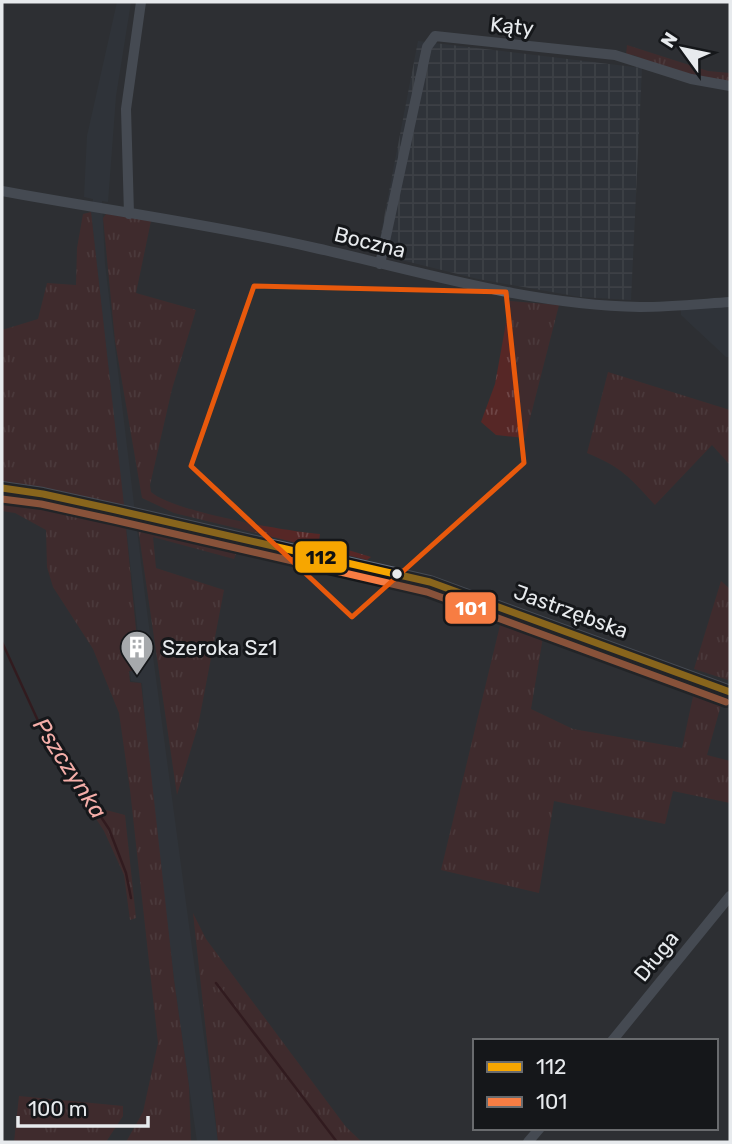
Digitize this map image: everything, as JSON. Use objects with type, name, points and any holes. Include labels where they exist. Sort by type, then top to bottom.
[{"type":"street","points":[[129,214],[126,109],[141,2]]},
{"type":"street","name":"Kąty","points":[[380,264],[427,47],[435,36],[615,55],[691,79],[730,86]]},
{"type":"street","name":"Boczna","points":[[2,191],[259,236],[464,284],[604,305],[641,307],[730,302]]},
{"type":"street","name":"Jastrzębska","points":[[2,488],[150,517],[430,582],[730,692]]},
{"type":"street","name":"Długa","points":[[614,1039],[730,896]]},
{"type":"highlighted area","points":[[254,286],[506,292],[524,463],[352,617],[191,466]]},
{"type":"shaded area","points":[[117,2],[131,2],[116,96],[108,202],[102,201],[105,264],[146,604],[218,1142],[197,1142],[174,980],[150,778],[142,683],[131,681],[130,671],[141,670],[138,634],[91,212],[93,199],[84,197],[87,136]]},
{"type":"shaded area","points":[[418,41],[642,68],[631,300],[580,297],[478,279],[377,254]]},
{"type":"shaded area","points":[[730,307],[730,357],[726,357],[681,315],[681,308]]},
{"type":"green space","points":[[627,45],[708,71],[730,73],[730,83],[669,69],[633,55],[626,55]]},
{"type":"green space","points":[[91,212],[124,505],[2,482],[2,330],[38,319],[47,283],[76,285],[77,248],[83,214]]},
{"type":"green space","points":[[106,214],[151,221],[136,293],[196,310],[172,389],[150,485],[151,492],[182,507],[206,513],[258,525],[320,534],[319,541],[371,557],[367,560],[174,513],[142,498],[115,341],[103,218]]},
{"type":"green space","points":[[510,301],[559,305],[525,438],[496,435],[481,422],[495,384]]},
{"type":"green space","points":[[608,372],[730,410],[730,465],[712,445],[655,505],[625,474],[587,453]]},
{"type":"green space","points":[[2,493],[125,518],[140,670],[129,671],[130,682],[141,683],[174,980],[189,1086],[191,1142],[126,1142],[143,1112],[158,1043],[119,713],[93,649],[53,587],[47,567],[46,530],[15,513],[2,511]]},
{"type":"green space","points":[[137,521],[240,544],[234,559],[153,537],[156,568],[224,590],[198,726],[177,795]]},
{"type":"green space","points":[[721,581],[730,589],[728,680],[694,669]]},
{"type":"green space","points":[[502,617],[544,631],[531,709],[573,729],[682,748],[695,687],[723,698],[707,755],[730,761],[730,803],[673,791],[665,824],[554,801],[539,893],[441,870]]},
{"type":"green space","points":[[87,805],[125,815],[136,918],[130,920],[124,875],[104,831]]},
{"type":"green space","points":[[193,913],[206,939],[346,1127],[362,1142],[218,1142]]},
{"type":"green space","points":[[19,1096],[123,1106],[123,1116],[106,1142],[14,1142]]},
{"type":"waterway","name":"Pszczynka","points":[[2,642],[39,723],[109,829],[126,873],[131,898]]},
{"type":"waterway","points":[[216,983],[337,1142]]},
{"type":"transit line","name":"112","points":[[2,488],[116,510],[430,582],[730,692]]},
{"type":"transit line","name":"101","points":[[2,499],[41,504],[427,592],[726,702]]},
{"type":"place","name":"Szeroka Sz1","points":[[137,677]]}]
